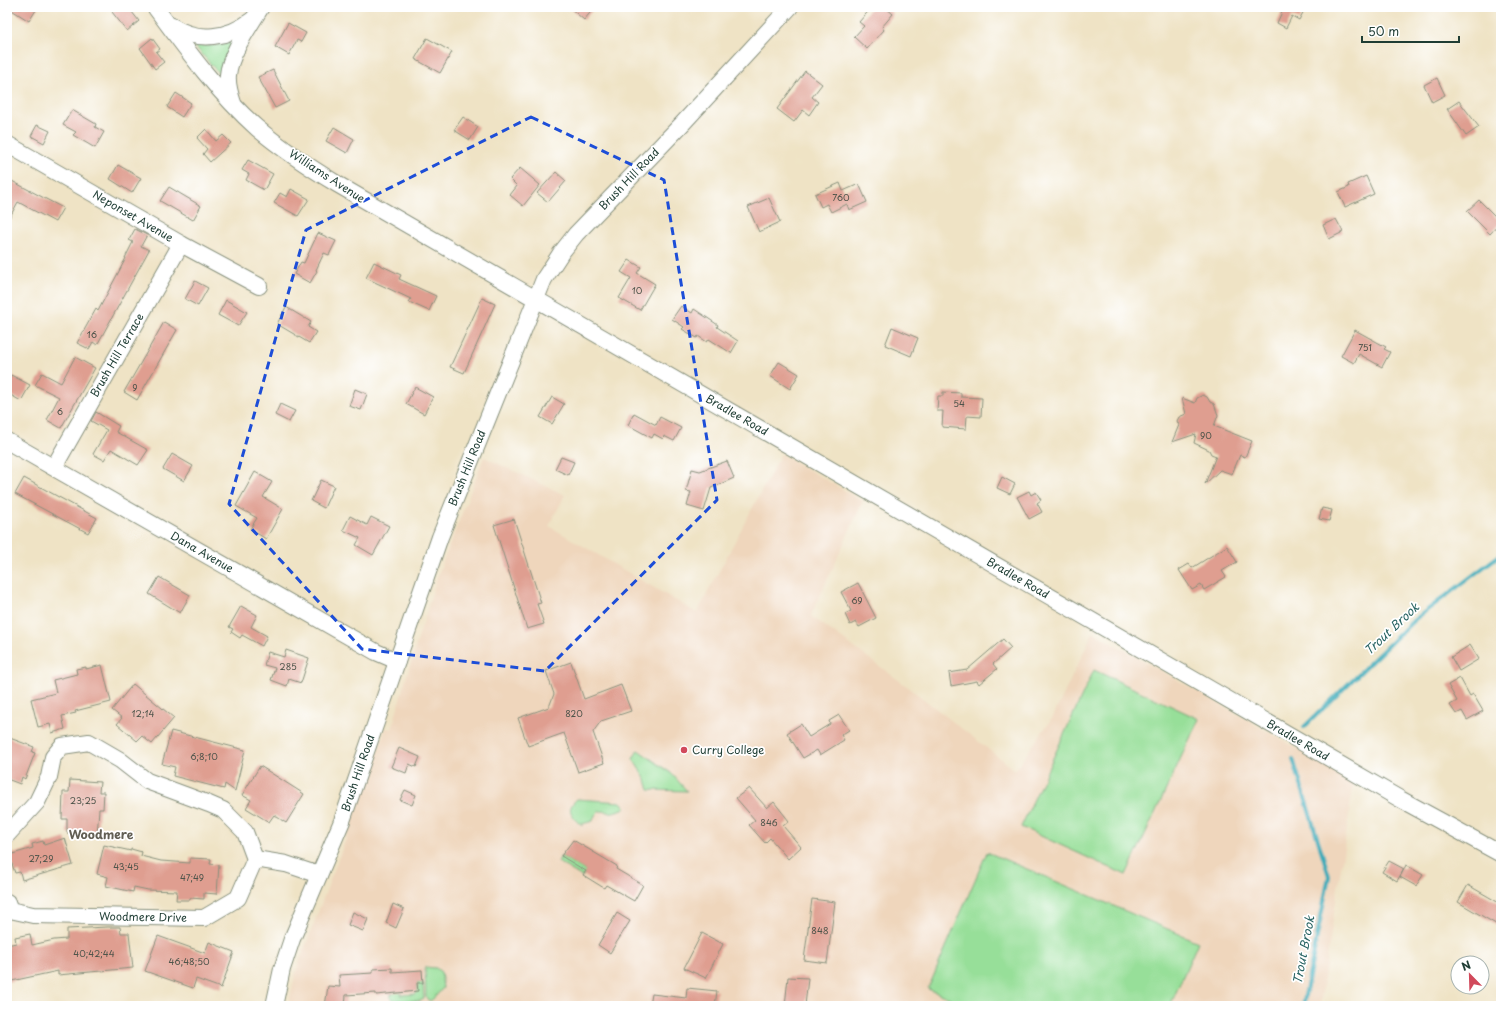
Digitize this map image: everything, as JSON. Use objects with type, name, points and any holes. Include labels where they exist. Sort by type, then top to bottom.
[{"type":"street","name":"Williams Avenue","points":[[155,7],[200,65],[234,104],[269,138],[316,171],[357,196],[536,299]]},
{"type":"street","name":"Brush Hill Road","points":[[274,1006],[282,970],[292,939],[342,821],[444,524],[544,279],[576,234],[683,123],[790,7]]},
{"type":"street","points":[[167,23],[190,35],[207,37],[224,35],[233,31],[258,12]]},
{"type":"street","points":[[234,104],[228,83],[230,67],[236,50],[258,12]]},
{"type":"street","name":"Neponset Avenue","points":[[7,144],[181,244],[259,286]]},
{"type":"street","name":"Brush Hill Terrace","points":[[54,467],[181,244]]},
{"type":"street","name":"Bradlee Road","points":[[536,299],[1325,756],[1501,854]]},
{"type":"street","name":"Dana Avenue","points":[[7,441],[376,652],[397,661]]},
{"type":"street","points":[[7,835],[17,822],[37,802],[49,777],[54,756],[62,746],[89,742],[120,760],[139,776],[154,785],[223,810],[245,832],[255,860],[286,864],[319,875]]},
{"type":"street","name":"Woodmere Drive","points":[[8,908],[33,915],[204,918],[238,898],[255,860]]},
{"type":"highlighted area","points":[[531,117],[664,180],[717,500],[545,671],[362,649],[229,504],[306,230]]},
{"type":"shaded area","name":"Curry College","points":[[781,454],[863,501],[811,616],[912,690],[1015,770],[1053,717],[1093,632],[1354,781],[1320,1006],[288,1006],[297,968],[368,780],[386,728],[392,729],[437,577],[484,457],[565,495],[549,526],[697,613]]},
{"type":"green space","points":[[233,41],[221,76],[193,44],[213,46]]},
{"type":"green space","points":[[1094,670],[1199,719],[1126,875],[1021,827]]},
{"type":"green space","points":[[638,750],[671,773],[687,791],[649,790],[646,780],[633,759]]},
{"type":"green space","points":[[577,799],[621,802],[626,808],[610,813],[601,811],[595,815],[593,821],[582,824],[582,826],[573,817],[570,810],[573,803]]},
{"type":"green space","points":[[987,852],[1198,942],[1170,1006],[968,1006],[928,989]]},
{"type":"green space","points":[[561,856],[586,871],[582,877],[558,862]]},
{"type":"green space","points":[[425,967],[436,968],[441,972],[443,988],[430,1001],[426,998]]},
{"type":"green space","points":[[417,983],[423,983],[424,999],[420,1001],[391,1000],[391,994],[393,994],[393,992],[401,992],[400,995],[416,994],[418,991]]},
{"type":"building","points":[[7,7],[38,7],[29,21]]},
{"type":"building","points":[[118,7],[128,7],[139,21],[127,31],[112,12]]},
{"type":"building","points":[[569,7],[595,7],[584,20]]},
{"type":"building","points":[[872,7],[885,7],[893,14],[882,27],[884,30],[867,49],[854,37],[864,26],[859,22]]},
{"type":"building","points":[[1273,7],[1306,7],[1299,20],[1292,16],[1286,28],[1277,23],[1282,12]]},
{"type":"building","points":[[288,23],[306,33],[301,42],[297,40],[289,55],[275,47]]},
{"type":"building","points":[[152,38],[160,49],[156,52],[164,62],[155,69],[140,48]]},
{"type":"building","points":[[427,38],[452,52],[440,73],[415,59]]},
{"type":"building","points":[[273,70],[289,101],[275,108],[258,77]]},
{"type":"building","points":[[805,71],[822,84],[812,97],[818,102],[809,115],[803,110],[794,122],[777,109]]},
{"type":"building","points":[[1437,78],[1445,95],[1432,102],[1424,85]]},
{"type":"building","points":[[176,93],[191,103],[182,117],[167,107]]},
{"type":"building","points":[[1459,101],[1479,127],[1466,136],[1447,109]]},
{"type":"building","points":[[72,110],[96,124],[95,127],[104,132],[95,148],[73,135],[76,132],[63,125]]},
{"type":"building","points":[[463,117],[478,127],[470,140],[454,130]]},
{"type":"building","points":[[37,125],[50,131],[44,143],[31,136]]},
{"type":"building","points":[[334,127],[354,139],[347,153],[326,141]]},
{"type":"building","points":[[206,129],[216,141],[223,135],[231,143],[210,162],[203,154],[207,149],[197,138]]},
{"type":"building","points":[[248,160],[273,174],[264,190],[246,180],[249,174],[242,170]]},
{"type":"building","points":[[118,165],[141,178],[132,193],[110,179]]},
{"type":"building","points":[[520,168],[540,185],[523,206],[510,195],[517,186],[510,179]]},
{"type":"building","points":[[556,172],[566,181],[548,202],[537,193]]},
{"type":"building","points":[[1366,176],[1374,194],[1345,207],[1338,192],[1349,187],[1348,184]]},
{"type":"building","points":[[10,180],[63,208],[55,222],[18,202],[7,222],[7,187]]},
{"type":"building","points":[[840,183],[843,191],[859,184],[867,202],[849,210],[847,204],[831,212],[827,204],[821,207],[815,194]]},
{"type":"building","points":[[169,187],[201,206],[193,220],[160,201]]},
{"type":"building","points":[[291,189],[309,199],[298,216],[274,203],[280,193],[287,197]]},
{"type":"building","points":[[769,198],[780,222],[759,232],[748,207]]},
{"type":"building","points":[[1479,200],[1501,222],[1490,234],[1467,211]]},
{"type":"building","points":[[1336,219],[1343,232],[1329,239],[1323,225]]},
{"type":"building","points":[[135,229],[147,235],[141,246],[149,250],[97,345],[93,342],[89,349],[77,343],[96,309],[98,311],[126,258],[133,242],[129,240]]},
{"type":"building","points":[[318,233],[336,241],[329,255],[324,253],[316,270],[317,271],[310,283],[294,274],[301,262],[304,263]]},
{"type":"building","points":[[629,260],[641,267],[637,273],[655,284],[640,310],[619,298],[631,278],[621,272]]},
{"type":"building","points":[[374,262],[401,275],[399,279],[436,296],[429,311],[409,302],[411,299],[366,278]]},
{"type":"building","points":[[195,281],[208,288],[198,306],[185,299]]},
{"type":"building","points":[[482,298],[495,304],[464,373],[450,367]]},
{"type":"building","points":[[226,300],[247,312],[238,326],[218,315]]},
{"type":"building","points":[[681,306],[692,313],[694,309],[738,341],[731,353],[709,339],[707,342],[682,329],[684,327],[672,319]]},
{"type":"building","points":[[286,307],[311,322],[308,327],[316,332],[309,343],[277,324]]},
{"type":"building","points":[[164,322],[177,330],[137,400],[124,392]]},
{"type":"building","points":[[892,327],[918,338],[911,356],[885,345]]},
{"type":"building","points":[[1355,330],[1386,347],[1384,349],[1390,352],[1382,367],[1359,354],[1354,363],[1341,356]]},
{"type":"building","points":[[75,357],[95,368],[61,428],[47,420],[59,397],[35,385],[42,373],[61,383]]},
{"type":"building","points":[[779,362],[799,374],[790,389],[770,376]]},
{"type":"building","points":[[11,375],[30,385],[21,401],[7,393],[7,382]]},
{"type":"building","points":[[415,387],[433,397],[424,414],[406,404]]},
{"type":"building","points":[[355,389],[367,394],[361,410],[349,406]]},
{"type":"building","points":[[943,392],[961,393],[961,397],[982,398],[981,417],[967,416],[966,429],[942,427],[943,411],[937,411],[938,396],[943,396]]},
{"type":"building","points":[[1203,395],[1214,404],[1218,415],[1214,426],[1252,441],[1245,457],[1240,455],[1232,474],[1220,470],[1205,484],[1216,456],[1211,454],[1209,450],[1194,443],[1196,434],[1172,442],[1179,425],[1177,421],[1179,417],[1186,414],[1182,398],[1195,403],[1197,398]]},
{"type":"building","points":[[552,397],[564,404],[552,424],[540,417]]},
{"type":"building","points":[[280,404],[295,411],[289,422],[275,415]]},
{"type":"building","points":[[96,412],[119,426],[116,432],[148,450],[138,465],[111,449],[104,460],[93,454],[107,430],[91,421]]},
{"type":"building","points":[[634,413],[656,425],[660,417],[681,428],[674,441],[664,436],[663,439],[654,434],[652,438],[628,425]]},
{"type":"building","points":[[172,454],[193,466],[184,481],[163,469]]},
{"type":"building","points":[[561,457],[574,462],[568,475],[555,469]]},
{"type":"building","points":[[727,461],[734,478],[711,488],[704,511],[687,506],[691,492],[686,491],[692,469],[700,471]]},
{"type":"building","points":[[255,472],[272,482],[263,497],[283,509],[266,539],[250,529],[257,518],[236,506]]},
{"type":"building","points":[[1002,477],[1015,484],[1010,494],[997,488]]},
{"type":"building","points":[[24,478],[97,518],[88,533],[15,494]]},
{"type":"building","points":[[321,480],[334,486],[324,508],[311,501]]},
{"type":"building","points":[[1029,491],[1031,495],[1036,492],[1041,500],[1037,503],[1042,512],[1029,519],[1017,497]]},
{"type":"building","points":[[1322,508],[1332,510],[1329,521],[1319,519]]},
{"type":"building","points":[[350,516],[367,525],[371,517],[389,526],[373,555],[356,545],[360,538],[343,530]]},
{"type":"building","points":[[514,519],[541,603],[537,604],[544,624],[527,629],[494,525]]},
{"type":"building","points":[[1227,546],[1237,562],[1222,571],[1226,577],[1204,590],[1201,585],[1192,590],[1179,570],[1189,564],[1192,568]]},
{"type":"building","points":[[159,577],[190,595],[180,613],[149,594]]},
{"type":"building","points":[[858,583],[876,618],[859,627],[856,622],[850,625],[845,614],[851,611],[841,592]]},
{"type":"building","points":[[241,606],[257,615],[251,627],[267,636],[262,646],[242,635],[240,638],[231,632],[233,629],[229,627]]},
{"type":"building","points":[[1003,639],[1011,648],[993,664],[997,669],[979,684],[977,681],[951,686],[949,673],[967,670]]},
{"type":"building","points":[[1470,645],[1479,659],[1459,671],[1451,657]]},
{"type":"building","points":[[286,650],[309,658],[301,683],[289,679],[287,686],[271,680],[275,668],[264,665],[268,652],[284,657]]},
{"type":"building","points":[[571,662],[584,699],[621,685],[631,711],[601,721],[593,732],[604,763],[578,772],[564,733],[528,746],[518,718],[549,707],[554,694],[546,671]]},
{"type":"building","points":[[102,665],[111,702],[75,711],[76,713],[62,716],[65,729],[52,733],[50,724],[38,727],[31,699],[56,693],[53,680],[77,674],[76,669],[86,667],[86,669]]},
{"type":"building","points":[[1460,678],[1470,696],[1473,694],[1483,711],[1467,720],[1462,711],[1456,714],[1450,705],[1457,701],[1448,685]]},
{"type":"building","points":[[133,684],[174,718],[152,744],[142,736],[137,741],[117,724],[122,718],[112,710]]},
{"type":"building","points":[[839,715],[849,730],[841,735],[844,740],[820,755],[817,750],[803,758],[787,733],[801,724],[809,737],[830,724],[829,721]]},
{"type":"building","points":[[171,731],[245,750],[235,791],[225,784],[224,789],[173,776],[175,767],[162,764]]},
{"type":"building","points":[[7,737],[34,747],[32,752],[35,753],[25,779],[22,777],[20,784],[7,779]]},
{"type":"building","points":[[399,748],[420,757],[416,767],[409,764],[406,773],[391,767]]},
{"type":"building","points":[[260,766],[304,794],[286,823],[274,815],[269,822],[246,808],[251,800],[242,795]]},
{"type":"building","points":[[70,780],[100,782],[99,792],[104,792],[103,809],[99,809],[97,835],[67,833],[67,819],[62,819],[63,792],[69,792]]},
{"type":"building","points":[[749,788],[767,808],[774,802],[789,821],[783,826],[801,847],[788,859],[770,838],[765,843],[749,825],[755,820],[736,798]]},
{"type":"building","points":[[405,790],[416,795],[412,805],[400,800]]},
{"type":"building","points":[[65,838],[73,865],[22,880],[20,872],[15,873],[9,855],[33,848],[32,844],[43,841],[44,845]]},
{"type":"building","points":[[573,840],[617,866],[616,869],[643,885],[634,901],[606,885],[604,888],[583,875],[586,871],[561,856]]},
{"type":"building","points":[[104,845],[142,852],[141,856],[161,861],[190,863],[190,858],[211,859],[210,864],[219,865],[217,894],[204,893],[204,899],[190,898],[190,900],[176,900],[177,891],[148,890],[134,887],[133,892],[106,886],[108,877],[97,874]]},
{"type":"building","points":[[1389,861],[1404,869],[1397,881],[1382,872]]},
{"type":"building","points":[[1406,865],[1423,875],[1416,886],[1400,877]]},
{"type":"building","points":[[1468,885],[1501,904],[1501,927],[1458,902]]},
{"type":"building","points":[[812,899],[835,902],[827,963],[804,960]]},
{"type":"building","points":[[393,904],[404,909],[396,928],[386,923]]},
{"type":"building","points":[[353,912],[368,919],[363,931],[348,925]]},
{"type":"building","points":[[617,913],[630,921],[610,953],[598,945]]},
{"type":"building","points":[[120,927],[121,933],[129,933],[133,968],[58,975],[58,971],[7,982],[7,945],[16,943],[15,937],[30,934],[32,945],[54,940],[67,939],[67,929]]},
{"type":"building","points":[[702,933],[723,944],[706,978],[684,968]]},
{"type":"building","points":[[158,936],[205,953],[209,942],[234,952],[221,988],[196,979],[193,988],[145,971]]},
{"type":"building","points":[[392,968],[392,972],[422,970],[423,983],[417,983],[418,991],[376,995],[376,993],[346,995],[345,1006],[325,1006],[328,986],[340,987],[339,975],[373,973],[373,969]]},
{"type":"building","points":[[788,977],[808,978],[805,1006],[785,1006]]},
{"type":"building","points":[[687,988],[717,991],[715,1006],[650,1006],[652,994],[686,998]]},
{"type":"waterway","name":"Trout Brook","points":[[1304,727],[1414,620],[1501,554]]},
{"type":"waterway","name":"Trout Brook","points":[[1293,759],[1329,876],[1303,1006]]},
{"type":"place","name":"Curry College","points":[[684,750]]},
{"type":"district","name":"Woodmere","points":[[101,835]]}]
